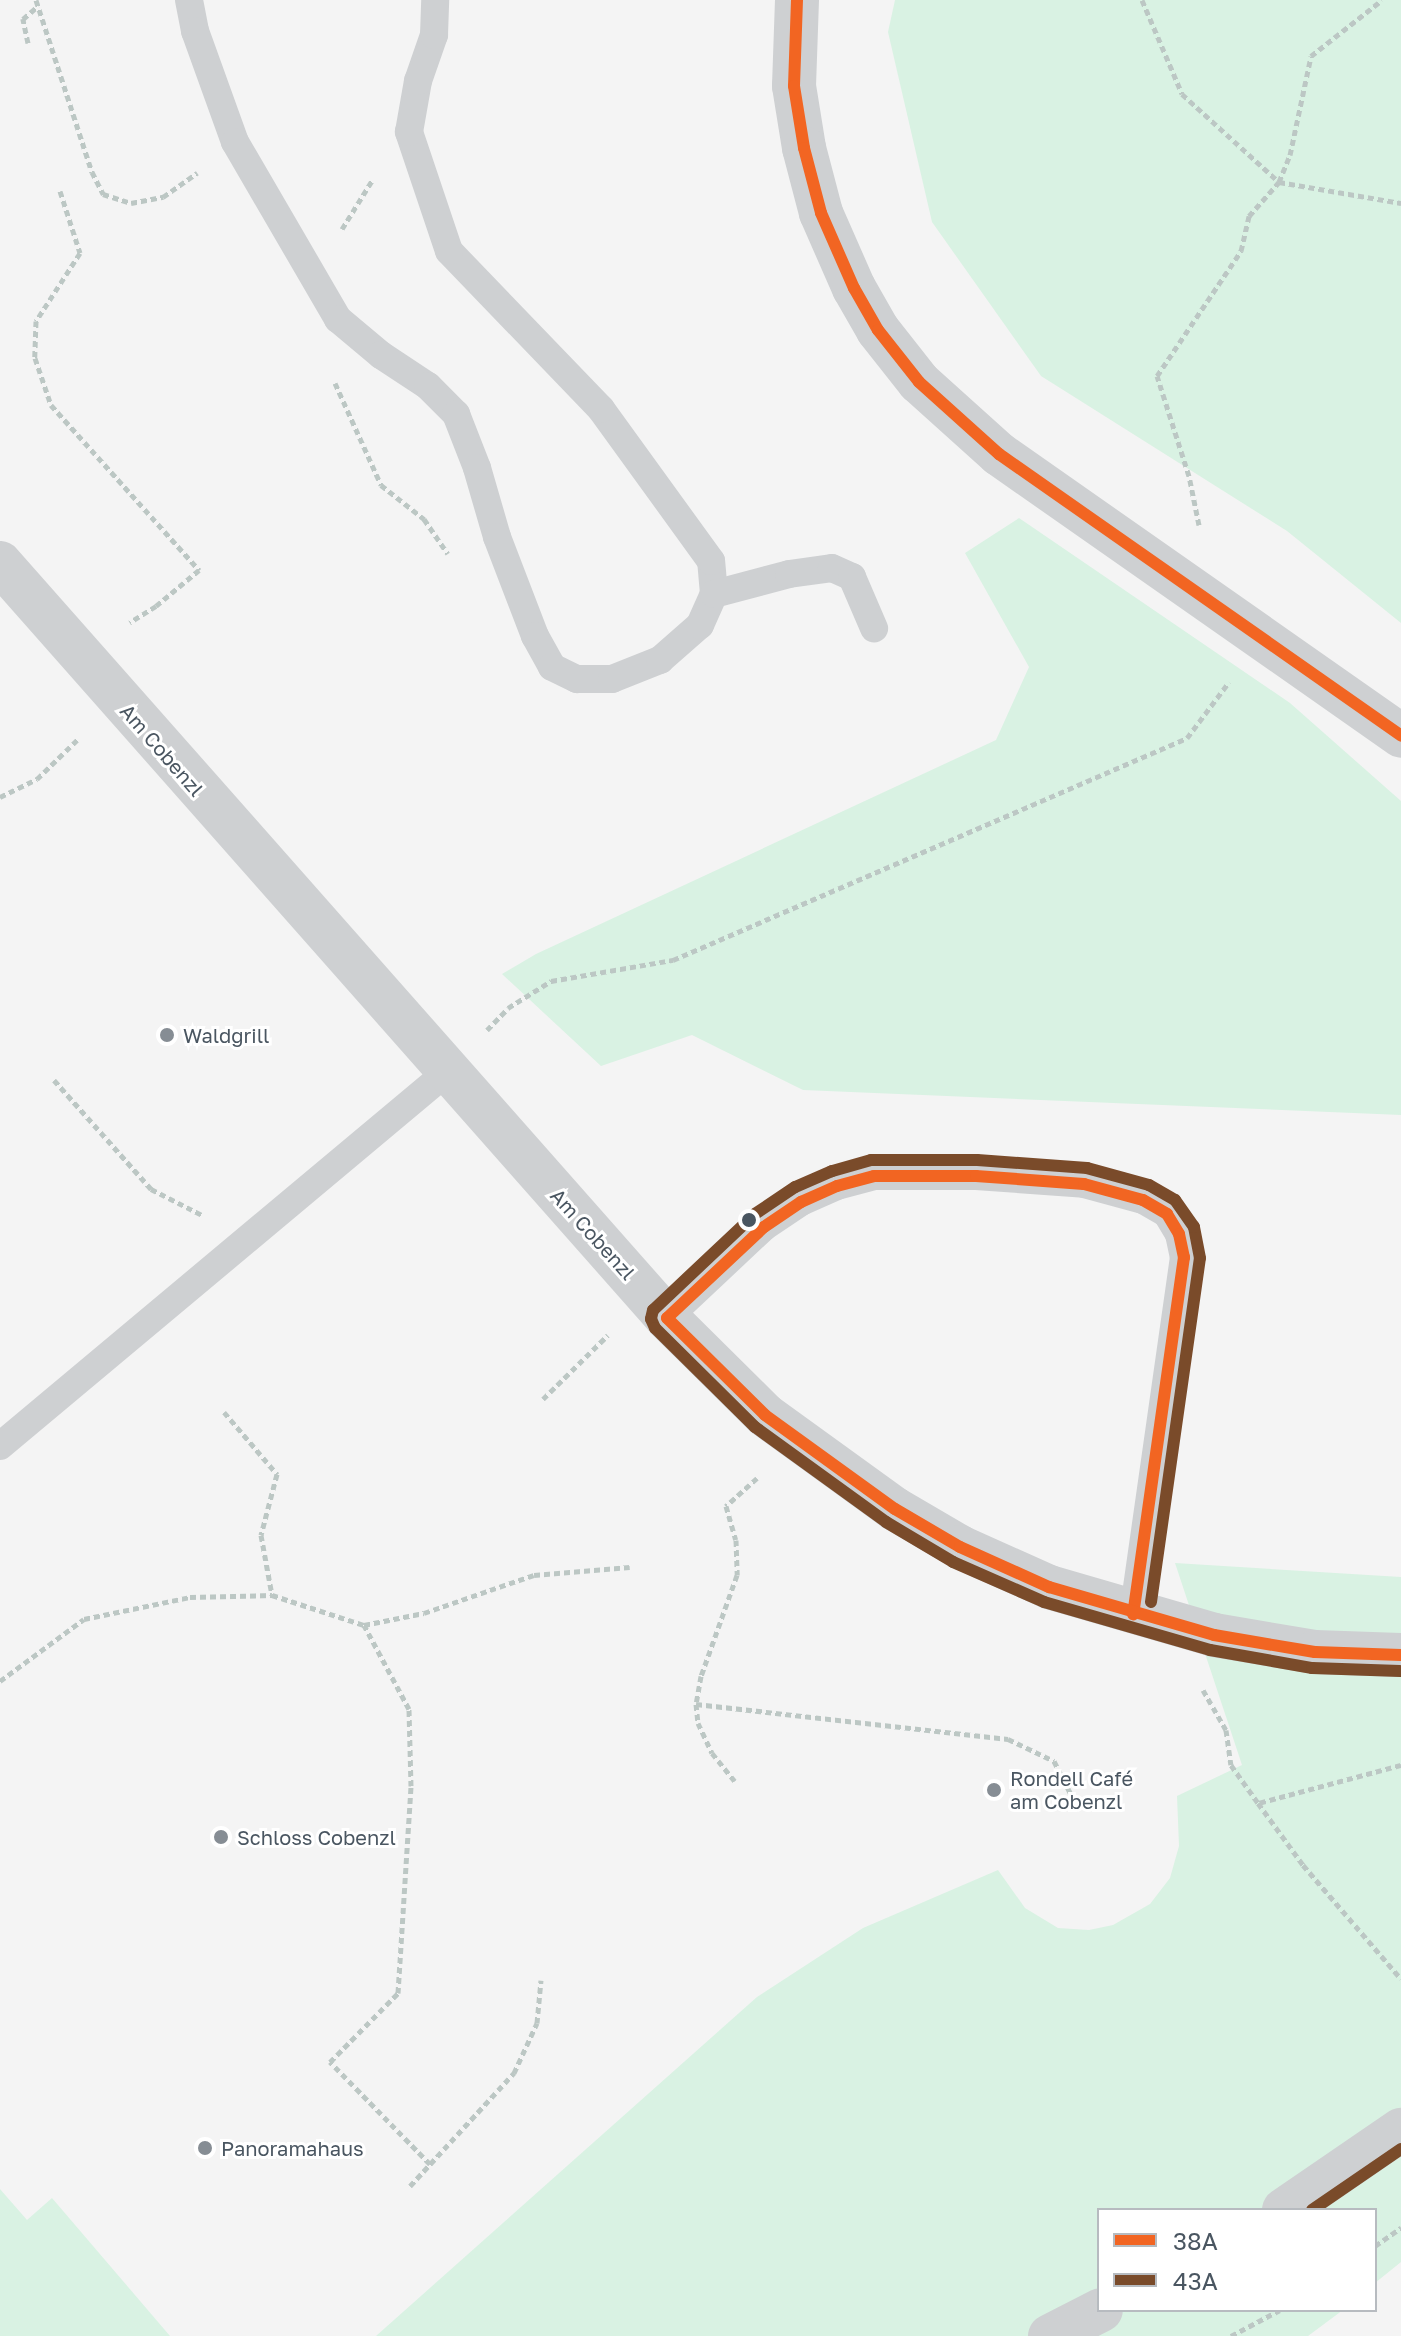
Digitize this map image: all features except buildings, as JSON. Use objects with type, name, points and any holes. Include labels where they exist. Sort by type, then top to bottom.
[{"type":"street","points":[[797,0],[794,86],[804,148],[821,213],[854,288],[878,330],[919,382],[999,454],[1401,736]]},
{"type":"street","name":"Am Cobenzl","points":[[0,563],[667,1318],[765,1415],[895,1509],[960,1547],[1049,1587],[1133,1614],[1214,1635],[1315,1652],[1401,1655]]},
{"type":"street","points":[[1287,2208],[1401,2130]]},
{"type":"street","points":[[1050,2336],[1097,2312]]},
{"type":"lane","points":[[189,0],[195,31],[235,142],[338,319],[381,355],[428,386],[456,414],[477,468],[497,537],[535,636],[552,667],[577,679],[612,679],[660,660],[700,625],[714,594],[711,561],[601,409],[449,251],[409,132],[418,81],[434,35],[435,0]]},
{"type":"lane","points":[[714,594],[789,574],[832,568],[852,577],[874,628]]},
{"type":"lane","points":[[0,1446],[447,1072]]},
{"type":"lane","points":[[667,1318],[764,1227],[801,1202],[837,1186],[874,1176],[911,1174],[1084,1184],[1143,1200],[1167,1214],[1179,1234],[1184,1257],[1133,1614]]},
{"type":"path","points":[[1142,0],[1182,94],[1279,182],[1401,203]]},
{"type":"path","points":[[1202,537],[1189,476],[1157,376],[1241,251],[1249,216],[1279,182],[1290,155],[1311,56],[1382,0]]},
{"type":"path","points":[[37,3],[92,172],[103,194],[131,203],[163,197],[235,142]]},
{"type":"path","points":[[28,43],[23,19],[37,3]]},
{"type":"path","points":[[307,268],[330,246],[376,173],[409,132]]},
{"type":"path","points":[[60,191],[80,253],[36,321],[35,358],[51,405],[199,570],[156,606],[78,654]]},
{"type":"path","points":[[338,319],[320,350],[381,485],[424,519],[449,555]]},
{"type":"path","points":[[508,1008],[551,981],[673,960],[1187,738],[1236,673]]},
{"type":"path","points":[[0,797],[37,779],[118,700]]},
{"type":"path","points":[[54,1080],[151,1189],[202,1214],[234,1250]]},
{"type":"path","points":[[543,1399],[614,1328]]},
{"type":"path","points":[[224,1412],[277,1474],[261,1535],[272,1595]]},
{"type":"path","points":[[735,1781],[707,1743],[698,1723],[696,1704],[701,1676],[737,1575],[736,1540],[726,1506],[762,1473]]},
{"type":"path","points":[[0,1681],[84,1619],[190,1597],[272,1595],[364,1625],[424,1613],[534,1575],[630,1567]]},
{"type":"path","points":[[364,1625],[409,1709],[411,1786],[398,1993],[330,2062],[430,2164]]},
{"type":"path","points":[[1200,1684],[1226,1730],[1231,1765],[1303,1865],[1401,1979]]},
{"type":"path","points":[[696,1704],[1008,1739],[1054,1761],[1079,1810]]},
{"type":"path","points":[[1258,1803],[1401,1765]]},
{"type":"path","points":[[410,2186],[514,2073],[537,2023],[541,1980]]},
{"type":"path","points":[[1377,2245],[1401,2228]]},
{"type":"path","points":[[1231,2336],[1276,2312]]},
{"type":"green space","points":[[895,0],[1401,0],[1401,623],[1287,531],[1041,376],[932,222],[888,32]]},
{"type":"green space","points":[[1019,518],[1290,703],[1401,801],[1401,1115],[803,1090],[692,1035],[601,1066],[502,974],[536,954],[996,740],[1029,667],[965,553]]},
{"type":"green space","points":[[1175,1563],[1401,1577],[1401,2262],[1377,2281],[1377,2208],[1097,2208],[1097,2312],[1340,2312],[1308,2336],[376,2336],[757,1997],[863,1928],[998,1870],[1025,1908],[1058,1928],[1089,1930],[1113,1925],[1150,1904],[1170,1878],[1179,1846],[1177,1796],[1242,1765]]},
{"type":"green space","points":[[0,2189],[27,2220],[52,2198],[170,2336],[0,2336]]},
{"type":"transit line","name":"38A","points":[[797,0],[794,86],[804,148],[821,213],[854,288],[878,330],[919,382],[999,454],[1401,736]]},
{"type":"transit line","name":"43A","points":[[1151,1602],[1200,1258],[1194,1227],[1175,1200],[1149,1185],[1087,1168],[977,1160],[871,1160],[832,1171],[795,1187],[755,1214],[653,1310],[651,1319],[655,1328],[755,1427],[886,1522],[953,1562],[1044,1602],[1210,1650],[1312,1668],[1400,1671]]},
{"type":"transit line","name":"38A","points":[[667,1318],[764,1227],[801,1202],[837,1186],[874,1176],[976,1176],[1084,1184],[1143,1200],[1167,1214],[1179,1234],[1184,1257],[1133,1614]]},
{"type":"transit line","name":"38A","points":[[667,1318],[765,1415],[895,1509],[960,1547],[1049,1587],[1214,1635],[1315,1652],[1401,1655]]},
{"type":"transit line","name":"43A","points":[[1315,2208],[1401,2149]]},
{"type":"place","name":"Waldgrill","points":[[167,1035]]},
{"type":"place","name":"Rondell Café am Cobenzl","points":[[994,1790]]},
{"type":"place","name":"Schloss Cobenzl","points":[[221,1837]]},
{"type":"place","name":"Panoramahaus","points":[[205,2148]]}]
